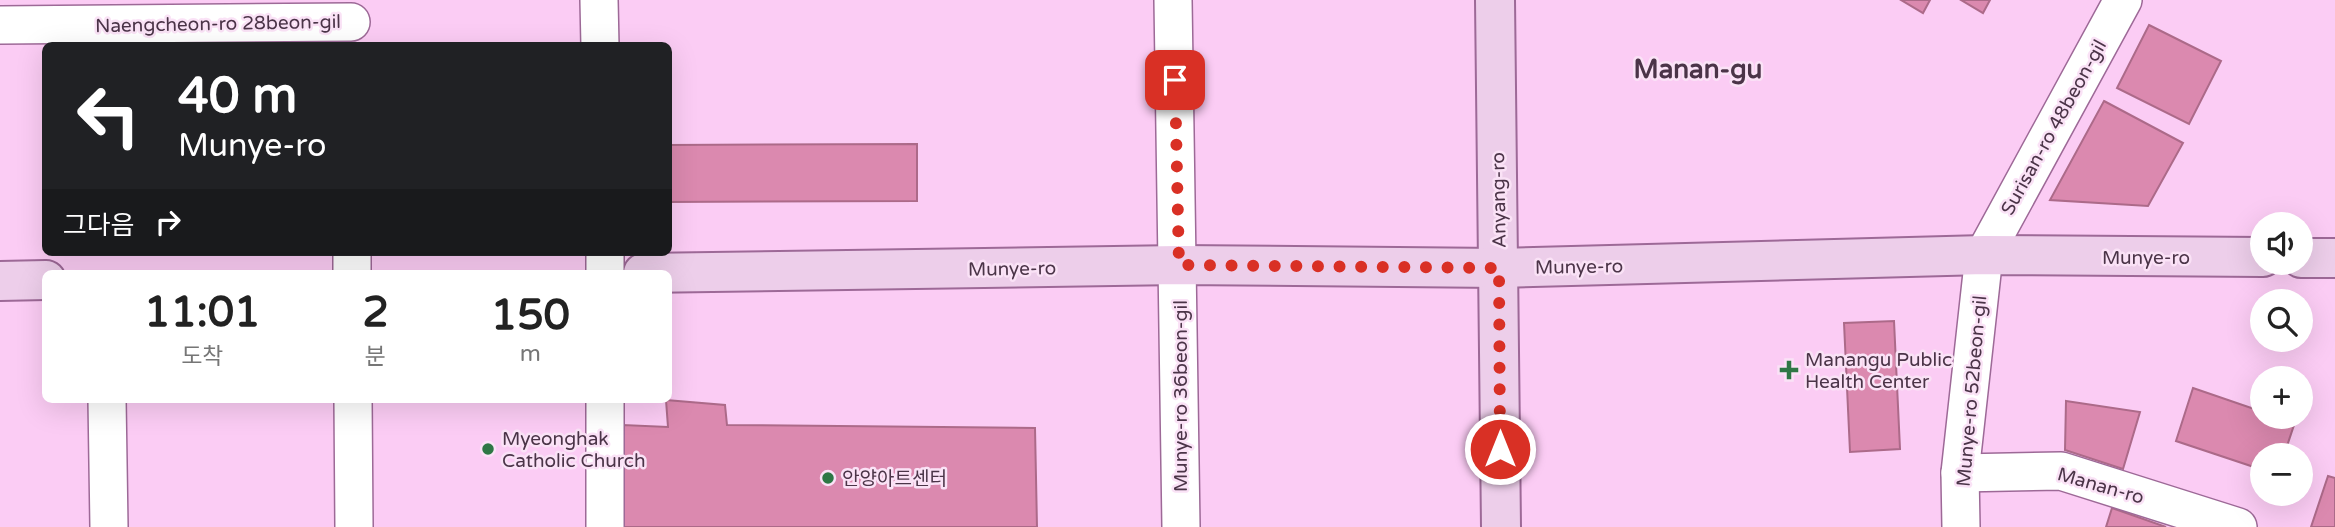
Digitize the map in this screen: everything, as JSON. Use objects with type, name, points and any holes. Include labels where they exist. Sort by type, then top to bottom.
[{"type":"street","points":[[599,0],[600,42]]},
{"type":"street","name":"Munye-ro 36beon-gil","points":[[1173,0],[1181,527]]},
{"type":"street","name":"Anyang-ro","points":[[1495,0],[1501,527]]},
{"type":"street","name":"Surisan-ro 48beon-gil","points":[[1984,256],[2123,0]]},
{"type":"street","name":"Naengcheon-ro 28beon-gil","points":[[0,25],[85,12],[351,23]]},
{"type":"street","name":"Munye-ro","points":[[672,273],[1179,265],[1499,268],[1984,256],[2250,257]]},
{"type":"street","name":"Munye-ro 52beon-gil","points":[[1961,527],[1961,473],[1984,256]]},
{"type":"street","points":[[2313,258],[2335,258]]},
{"type":"street","points":[[0,281],[42,280]]},
{"type":"street","points":[[107,403],[109,527]]},
{"type":"street","points":[[353,403],[354,527]]},
{"type":"street","points":[[605,403],[605,527]]},
{"type":"street","name":"Manan-ro","points":[[1961,473],[2062,471],[2238,527]]},
{"type":"building","points":[[1901,0],[1930,0],[1923,13]]},
{"type":"building","points":[[1961,0],[1990,0],[1983,13]]},
{"type":"building","points":[[2149,25],[2221,61],[2189,124],[2117,88]]},
{"type":"building","points":[[2104,101],[2183,143],[2148,206],[2050,200]]},
{"type":"building","points":[[917,144],[917,201],[672,202],[672,145]]},
{"type":"building","points":[[1894,321],[1900,449],[1850,452],[1844,323]]},
{"type":"building","points":[[2193,388],[2250,408],[2250,429],[2293,429],[2288,443],[2250,443],[2250,466],[2176,441]]},
{"type":"building","name":"안양아트센터","points":[[672,401],[725,405],[727,425],[1035,428],[1037,527],[617,527],[623,425],[668,427],[666,403],[672,403]]},
{"type":"building","points":[[2066,401],[2140,412],[2123,469],[2065,450]]},
{"type":"building","points":[[2328,476],[2335,478],[2335,527],[2311,527]]},
{"type":"building","points":[[2112,508],[2166,527],[2106,527]]},
{"type":"place","name":"Manangu Public Health Center","points":[[1789,370]]},
{"type":"place","name":"Myeonghak Catholic Church","points":[[488,449]]},
{"type":"place","name":"안양아트센터","points":[[828,478]]},
{"type":"district","name":"Manan-gu","points":[[1698,69]]},
{"type":"route","points":[[1175,80],[1179,265],[1499,268],[1500,449]]}]
